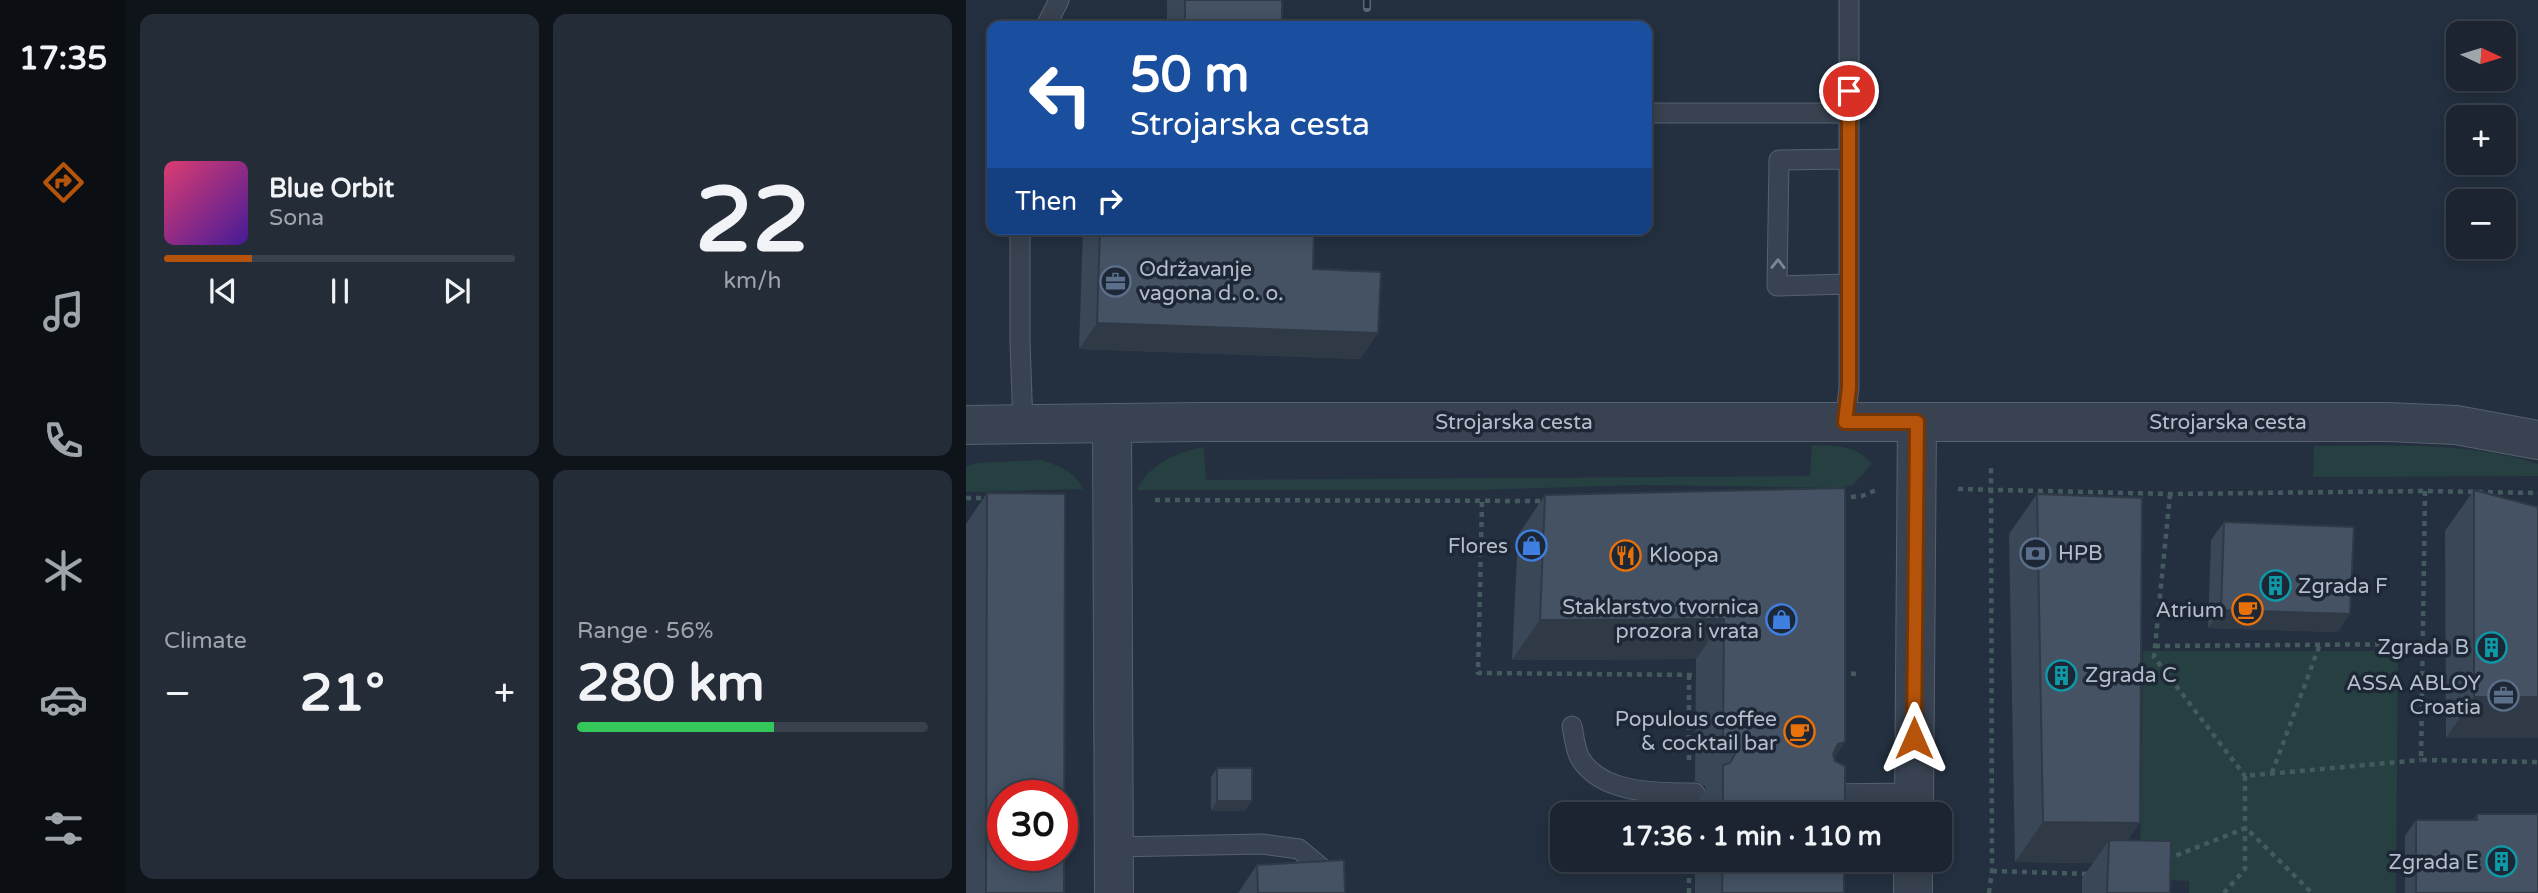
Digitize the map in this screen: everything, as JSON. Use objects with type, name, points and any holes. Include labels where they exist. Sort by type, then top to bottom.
[{"type":"street","points":[[1914,802],[1917,422]]},
{"type":"street","name":"Strojarska cesta","points":[[966,425],[2388,422],[2456,425],[2538,440]]},
{"type":"street","points":[[1112,423],[1114,893]]},
{"type":"street","points":[[1913,872],[1913,893]]},
{"type":"lane","points":[[1048,21],[1059,0]]},
{"type":"lane","points":[[1845,422],[1849,388],[1849,0]]},
{"type":"lane","points":[[1652,113],[1849,113]]},
{"type":"lane","points":[[1847,159],[1780,160],[1777,286],[1847,284]]},
{"type":"lane","points":[[1020,235],[1023,424]]},
{"type":"lane","points":[[1572,726],[1579,756],[1595,776],[1622,788],[1692,793]]},
{"type":"lane","points":[[1817,794],[1903,802]]},
{"type":"lane","points":[[1114,847],[1262,844],[1299,849],[1324,870],[1329,893]]},
{"type":"path","points":[[1989,893],[1992,872],[1991,457]]},
{"type":"path","points":[[1837,498],[1851,498],[1885,489]]},
{"type":"path","points":[[1955,489],[2170,494],[2424,491],[2538,493]]},
{"type":"path","points":[[2421,760],[2424,491]]},
{"type":"path","points":[[2170,494],[2154,657],[2245,776],[2245,869],[2224,893]]},
{"type":"path","points":[[966,498],[991,498]]},
{"type":"path","points":[[1147,500],[1550,501]]},
{"type":"path","points":[[1482,502],[1478,673],[1693,675],[1692,793]]},
{"type":"path","points":[[2272,773],[2320,643]]},
{"type":"path","points":[[2155,646],[2423,644]]},
{"type":"path","points":[[1831,673],[1858,674]]},
{"type":"path","points":[[2245,776],[2421,760],[2538,762]]},
{"type":"path","points":[[2163,861],[2246,828]]},
{"type":"path","points":[[2246,828],[2312,893]]},
{"type":"path","points":[[1689,872],[1689,893]]},
{"type":"path","points":[[1992,872],[2101,872]]},
{"type":"green space","points":[[1812,445],[1852,449],[1872,464],[1853,485],[1842,488],[1642,485],[1472,490],[1137,490],[1156,466],[1184,452],[1204,447],[1206,480],[1810,476]]},
{"type":"green space","points":[[2314,446],[2427,446],[2483,451],[2538,464],[2538,476],[2313,477]]},
{"type":"green space","points":[[1041,460],[1071,473],[1083,489],[966,492],[966,466],[977,463]]},
{"type":"green space","points":[[2143,651],[2398,651],[2396,893],[2189,893],[2189,881],[2140,878]]},
{"type":"building","points":[[1185,0],[1282,0],[1282,21],[1185,21]]},
{"type":"building","points":[[1100,235],[1314,235],[1313,269],[1381,272],[1378,333],[1097,323]]},
{"type":"building","points":[[1845,488],[1845,742],[1838,744],[1833,754],[1835,761],[1845,766],[1845,802],[1723,802],[1723,765],[1730,763],[1735,754],[1733,746],[1723,741],[1724,619],[1540,620],[1545,495]]},
{"type":"building","points":[[2474,490],[2538,507],[2538,697],[2474,697]]},
{"type":"building","points":[[987,493],[1065,494],[1064,780],[987,780],[987,871],[1064,871],[1064,893],[986,893]]},
{"type":"building","name":"Zgrada C","points":[[2037,494],[2142,498],[2140,823],[2043,822]]},
{"type":"building","name":"Zgrada F","points":[[2224,522],[2354,527],[2350,614],[2221,610]]},
{"type":"building","points":[[1217,768],[1252,768],[1252,801],[1217,801]]},
{"type":"building","points":[[2477,814],[2538,814],[2538,893],[2416,893],[2416,820],[2477,820]]},
{"type":"building","points":[[2109,840],[2171,841],[2170,893],[2107,893]]},
{"type":"building","points":[[1344,860],[1345,893],[1258,893],[1257,865]]},
{"type":"building","points":[[1723,872],[1844,872],[1844,893],[1722,893]]},
{"type":"railway","points":[[1367,0],[1367,8]]},
{"type":"place","name":"Održavanje vagona d. o. o.","points":[[1116,281]]},
{"type":"place","name":"Flores","points":[[1531,546]]},
{"type":"place","name":"HPB","points":[[2035,553]]},
{"type":"place","name":"Kloopa","points":[[1626,555]]},
{"type":"place","name":"Zgrada F","points":[[2275,586]]},
{"type":"place","name":"Atrium","points":[[2247,610]]},
{"type":"place","name":"Staklarstvo tvornica prozora i vrata","points":[[1782,619]]},
{"type":"place","name":"Zgrada B","points":[[2492,647]]},
{"type":"place","name":"Zgrada C","points":[[2062,675]]},
{"type":"place","name":"ASSA ABLOY Croatia","points":[[2504,695]]},
{"type":"place","name":"Populous coffee & cocktail bar","points":[[1800,731]]},
{"type":"place","name":"Zgrada E","points":[[2502,862]]},
{"type":"route","points":[[1849,91],[1849,388],[1845,422],[1917,422],[1914,738]]}]
